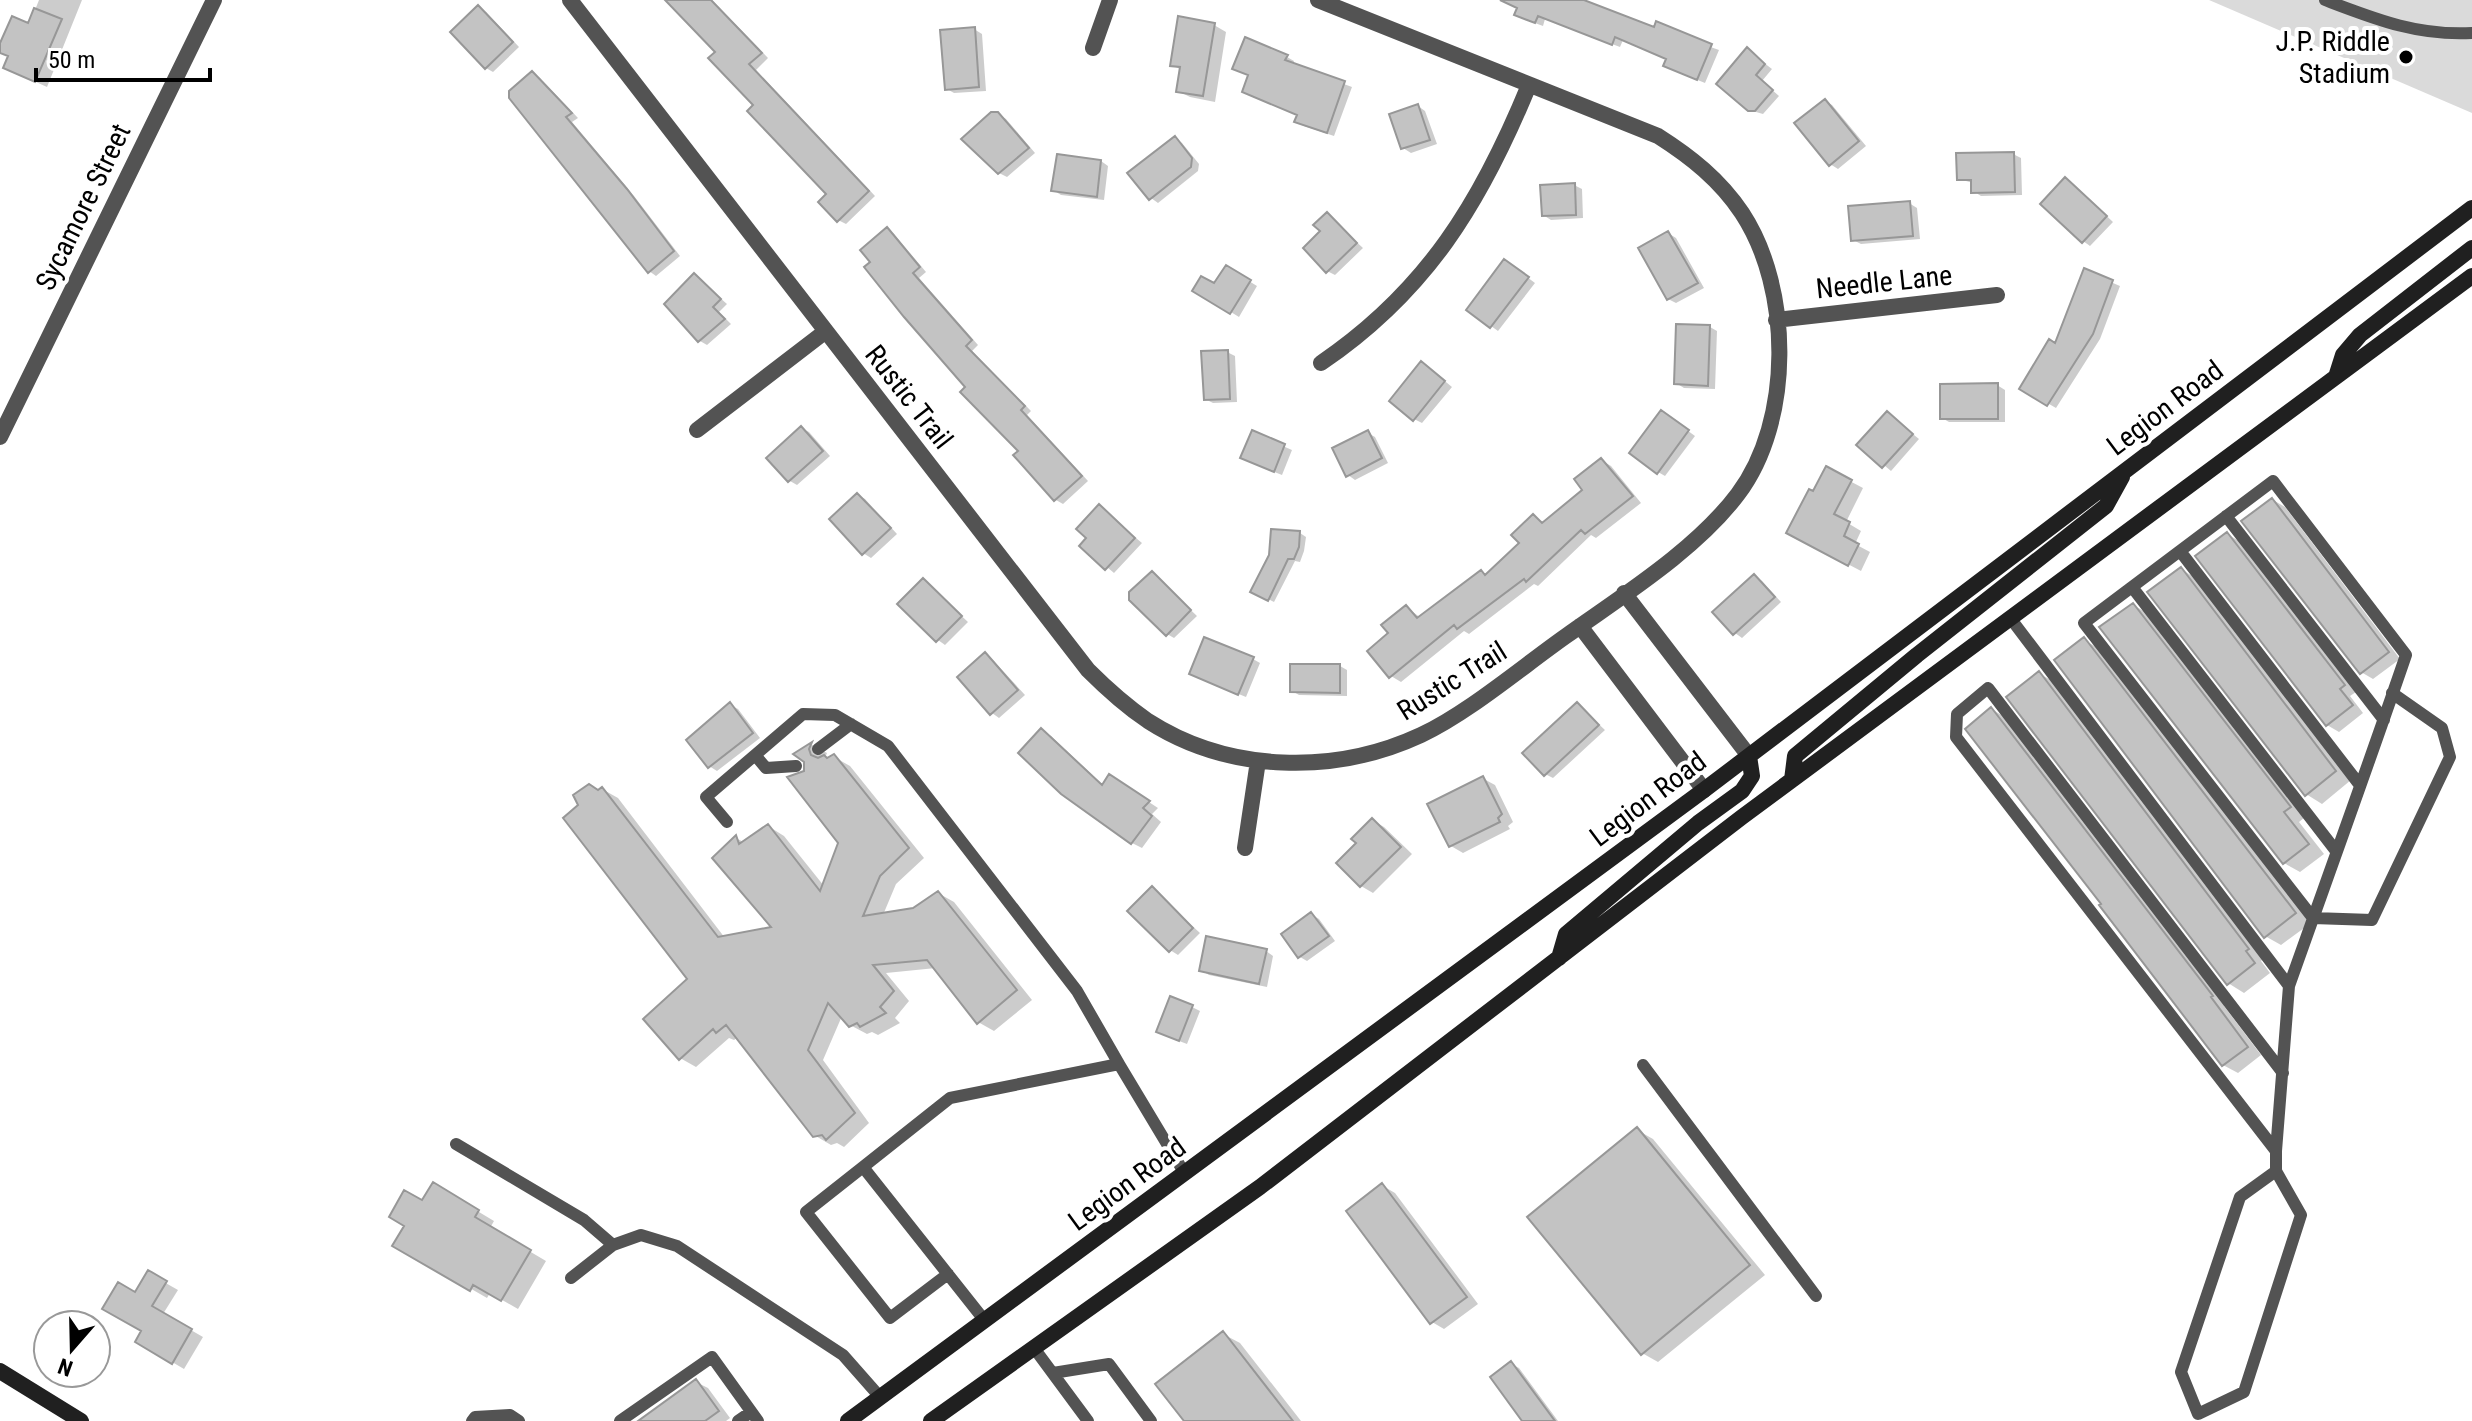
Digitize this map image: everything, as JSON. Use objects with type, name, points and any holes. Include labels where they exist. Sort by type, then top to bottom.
[{"type":"main road","name":"Legion Road","points":[[848,1421],[1704,790],[2472,208]]},
{"type":"main road","points":[[2335,379],[2343,355],[2360,335],[2472,248]]},
{"type":"main road","points":[[931,1421],[1260,1187],[1792,780],[2472,276]]},
{"type":"main road","points":[[1792,780],[1795,756],[2106,506],[2124,472]]},
{"type":"main road","points":[[1559,958],[1566,934],[1698,823],[1742,791],[1752,776],[1749,756]]},
{"type":"main road","points":[[0,1371],[81,1421]]},
{"type":"street","name":"Sycamore Street","points":[[0,437],[214,0]]},
{"type":"street","name":"Rustic Trail","points":[[570,0],[1088,670],[1115,696],[1181,739],[1221,753],[1258,761],[1310,763],[1352,758],[1388,748],[1422,735],[1450,719],[1706,531],[1738,495],[1755,468],[1769,434],[1777,398],[1776,320],[1771,282],[1759,247],[1743,214],[1694,159],[1658,136],[1318,0]]},
{"type":"street","points":[[1093,48],[1110,0]]},
{"type":"street","points":[[1321,363],[1357,339],[1394,307],[1433,261],[1471,207],[1502,151],[1529,85]]},
{"type":"street","name":"Needle Lane","points":[[1776,320],[1997,295]]},
{"type":"street","points":[[697,430],[826,331]]},
{"type":"street","points":[[1624,593],[1749,756]]},
{"type":"street","points":[[1580,626],[1704,790]]},
{"type":"street","points":[[1245,848],[1258,761]]},
{"type":"lane","points":[[2325,0],[2388,24],[2422,32],[2472,33]]},
{"type":"lane","points":[[2276,1171],[2240,1197],[2181,1372],[2197,1418],[2244,1392],[2301,1215],[2276,1171],[2289,986],[2406,655],[2273,481],[2084,623],[2313,918]]},
{"type":"lane","points":[[2226,516],[2384,720]]},
{"type":"lane","points":[[2180,551],[2359,784]]},
{"type":"lane","points":[[2132,587],[2336,851]]},
{"type":"lane","points":[[2011,619],[2289,986]]},
{"type":"lane","points":[[2276,1151],[1956,737],[1957,714],[1988,688],[2283,1073]]},
{"type":"lane","points":[[2313,918],[2372,920],[2450,757],[2442,728],[2392,693]]},
{"type":"lane","points":[[727,822],[706,797],[803,714],[835,715],[888,746],[1077,991],[1185,1174]]},
{"type":"lane","points":[[818,749],[851,724]]},
{"type":"lane","points":[[755,755],[766,768],[796,766]]},
{"type":"lane","points":[[948,1274],[890,1318],[806,1212],[950,1098],[1119,1064]]},
{"type":"lane","points":[[1643,1065],[1816,1296]]},
{"type":"lane","points":[[456,1144],[584,1220],[613,1245]]},
{"type":"lane","points":[[863,1167],[985,1321]]},
{"type":"lane","points":[[571,1278],[613,1245],[641,1235],[677,1246],[843,1355],[880,1397]]},
{"type":"lane","points":[[1034,1348],[1088,1421]]},
{"type":"lane","points":[[620,1421],[712,1357],[755,1416],[738,1421]]},
{"type":"lane","points":[[1053,1373],[1109,1364],[1151,1421]]},
{"type":"lane","points":[[472,1421],[475,1417],[510,1415],[519,1421]]},
{"type":"shaded area","name":"J.P. Riddle Stadium","points":[[2209,0],[2472,0],[2472,113]]},
{"type":"building","points":[[665,0],[711,0],[762,53],[749,64],[869,191],[837,222],[818,202],[826,194],[747,111],[753,105],[708,58],[715,52]]},
{"type":"building","points":[[1500,0],[1584,0],[1654,27],[1656,21],[1712,44],[1697,80],[1663,66],[1666,59],[1615,37],[1612,45],[1538,16],[1535,23],[1514,15],[1517,8]]},
{"type":"building","points":[[478,5],[513,42],[485,69],[450,32]]},
{"type":"building","points":[[34,8],[62,19],[35,82],[3,68],[8,56],[0,53],[0,43],[12,16],[28,23]]},
{"type":"building","points":[[1178,16],[1215,23],[1203,96],[1176,92],[1180,67],[1170,66]]},
{"type":"building","points":[[975,27],[979,87],[945,90],[940,30]]},
{"type":"building","points":[[1245,37],[1288,55],[1285,60],[1345,81],[1327,133],[1294,122],[1297,115],[1242,92],[1248,75],[1232,69]]},
{"type":"building","points":[[1747,47],[1765,64],[1756,75],[1773,90],[1755,111],[1748,111],[1716,84]]},
{"type":"building","points":[[532,71],[572,113],[566,117],[674,251],[648,273],[509,98],[509,91]]},
{"type":"building","points":[[1825,99],[1859,141],[1829,166],[1794,123]]},
{"type":"building","points":[[1418,104],[1430,140],[1401,149],[1389,114]]},
{"type":"building","points":[[991,112],[998,112],[1029,148],[998,174],[961,139]]},
{"type":"building","points":[[1175,136],[1192,158],[1191,167],[1149,200],[1127,173]]},
{"type":"building","points":[[2014,152],[2015,192],[1971,193],[1971,180],[1957,180],[1956,153]]},
{"type":"building","points":[[1057,154],[1101,160],[1097,197],[1051,191]]},
{"type":"building","points":[[2065,177],[2107,216],[2082,243],[2040,204]]},
{"type":"building","points":[[1575,183],[1576,215],[1542,216],[1540,185]]},
{"type":"building","points":[[1910,201],[1913,236],[1851,241],[1848,206]]},
{"type":"building","points":[[1327,212],[1357,243],[1326,273],[1303,248],[1320,231],[1313,225]]},
{"type":"building","points":[[887,227],[920,267],[913,273],[972,340],[966,346],[1025,406],[1021,410],[1082,476],[1054,501],[1013,455],[1018,451],[960,392],[965,387],[864,267],[870,262],[860,250]]},
{"type":"building","points":[[1668,231],[1698,283],[1667,300],[1638,248]]},
{"type":"building","points":[[1504,259],[1529,277],[1490,328],[1466,310]]},
{"type":"building","points":[[1226,265],[1251,280],[1230,314],[1192,291],[1201,276],[1214,283]]},
{"type":"building","points":[[2084,268],[2113,280],[2093,334],[2047,406],[2019,389],[2049,339],[2055,343]]},
{"type":"building","points":[[694,273],[721,299],[713,307],[725,319],[698,342],[664,304]]},
{"type":"building","points":[[1676,324],[1710,325],[1708,386],[1674,384]]},
{"type":"building","points":[[1228,350],[1230,399],[1204,400],[1201,351]]},
{"type":"building","points":[[1421,361],[1445,381],[1413,421],[1389,401]]},
{"type":"building","points":[[1998,383],[1998,419],[1940,419],[1940,384]]},
{"type":"building","points":[[1661,410],[1689,430],[1657,474],[1629,453]]},
{"type":"building","points":[[1887,411],[1913,434],[1882,468],[1856,445]]},
{"type":"building","points":[[801,426],[823,451],[788,482],[766,458]]},
{"type":"building","points":[[1252,430],[1285,444],[1274,472],[1240,458]]},
{"type":"building","points":[[1368,430],[1382,458],[1346,477],[1332,448]]},
{"type":"building","points":[[1601,458],[1633,496],[1585,534],[1581,530],[1526,582],[1524,579],[1457,629],[1454,625],[1389,678],[1367,651],[1388,633],[1381,625],[1406,605],[1417,618],[1481,570],[1485,575],[1519,543],[1511,535],[1533,514],[1542,523],[1582,490],[1574,479]]},
{"type":"building","points":[[1826,466],[1852,480],[1834,514],[1850,522],[1844,536],[1859,544],[1848,566],[1786,533],[1809,489],[1813,491]]},
{"type":"building","points":[[857,493],[891,528],[862,555],[829,519]]},
{"type":"building","points":[[2272,498],[2389,652],[2360,674],[2241,521]]},
{"type":"building","points":[[1099,504],[1135,538],[1105,570],[1079,546],[1086,538],[1076,529]]},
{"type":"building","points":[[1271,529],[1300,531],[1294,559],[1288,559],[1268,601],[1250,592],[1269,555]]},
{"type":"building","points":[[2227,532],[2345,685],[2340,689],[2353,705],[2326,726],[2195,556]]},
{"type":"building","points":[[2181,567],[2336,771],[2305,796],[2147,592]]},
{"type":"building","points":[[1152,571],[1191,610],[1166,636],[1129,600],[1129,592]]},
{"type":"building","points":[[1754,574],[1775,597],[1733,635],[1712,612]]},
{"type":"building","points":[[923,578],[962,616],[936,642],[897,604]]},
{"type":"building","points":[[2133,603],[2291,807],[2284,812],[2309,844],[2283,864],[2099,627]]},
{"type":"building","points":[[1204,637],[1254,657],[1238,695],[1189,674]]},
{"type":"building","points":[[2084,637],[2296,913],[2264,938],[2054,660]]},
{"type":"building","points":[[985,652],[1018,690],[990,715],[957,677]]},
{"type":"building","points":[[1290,664],[1340,664],[1340,693],[1290,692]]},
{"type":"building","points":[[2039,671],[2249,949],[2246,951],[2255,963],[2227,985],[2006,697]]},
{"type":"building","points":[[730,702],[753,733],[708,768],[686,740]]},
{"type":"building","points":[[1577,702],[1599,725],[1544,776],[1522,753]]},
{"type":"building","points":[[1991,707],[2213,996],[2248,1047],[2222,1066],[1965,729]]},
{"type":"building","points":[[1041,728],[1102,785],[1109,774],[1150,801],[1143,808],[1152,816],[1131,844],[1061,794],[1018,753]]},
{"type":"building","points":[[812,742],[809,749],[811,755],[827,758],[834,754],[909,848],[880,876],[863,916],[913,908],[938,891],[1017,990],[977,1024],[927,960],[873,965],[894,991],[880,1007],[886,1013],[860,1027],[857,1023],[849,1027],[828,1003],[808,1050],[855,1113],[826,1140],[822,1135],[813,1137],[726,1025],[716,1033],[713,1029],[679,1060],[643,1019],[687,979],[563,818],[578,805],[573,795],[589,784],[598,790],[602,787],[718,937],[771,927],[712,858],[736,835],[739,844],[768,824],[820,891],[838,843],[787,777],[804,771],[804,762],[793,754]]},
{"type":"building","points":[[1483,776],[1502,814],[1498,818],[1500,822],[1449,847],[1427,804]]},
{"type":"building","points":[[1372,818],[1401,847],[1360,887],[1336,863],[1356,843],[1351,839]]},
{"type":"building","points":[[1152,886],[1193,928],[1169,952],[1127,911]]},
{"type":"building","points":[[1311,912],[1329,936],[1298,958],[1281,934]]},
{"type":"building","points":[[1206,936],[1267,949],[1259,984],[1199,971]]},
{"type":"building","points":[[1170,996],[1193,1005],[1179,1041],[1156,1032]]},
{"type":"building","points":[[1637,1127],[1750,1265],[1641,1355],[1527,1217]]},
{"type":"building","points":[[433,1182],[479,1210],[475,1217],[531,1250],[501,1301],[473,1285],[470,1291],[392,1246],[404,1226],[389,1217],[404,1190],[422,1200]]},
{"type":"building","points":[[1382,1183],[1467,1297],[1430,1324],[1346,1211]]},
{"type":"building","points":[[148,1270],[167,1281],[152,1306],[192,1329],[172,1364],[135,1342],[141,1331],[112,1315],[112,1309],[102,1309],[118,1282],[135,1292]]},
{"type":"building","points":[[1223,1331],[1293,1421],[1184,1421],[1155,1384]]},
{"type":"building","points":[[1511,1361],[1555,1421],[1522,1421],[1490,1377]]},
{"type":"building","points":[[696,1379],[719,1411],[705,1421],[638,1421]]},
{"type":"place","name":"J.P. Riddle Stadium","points":[[2406,57]]}]
